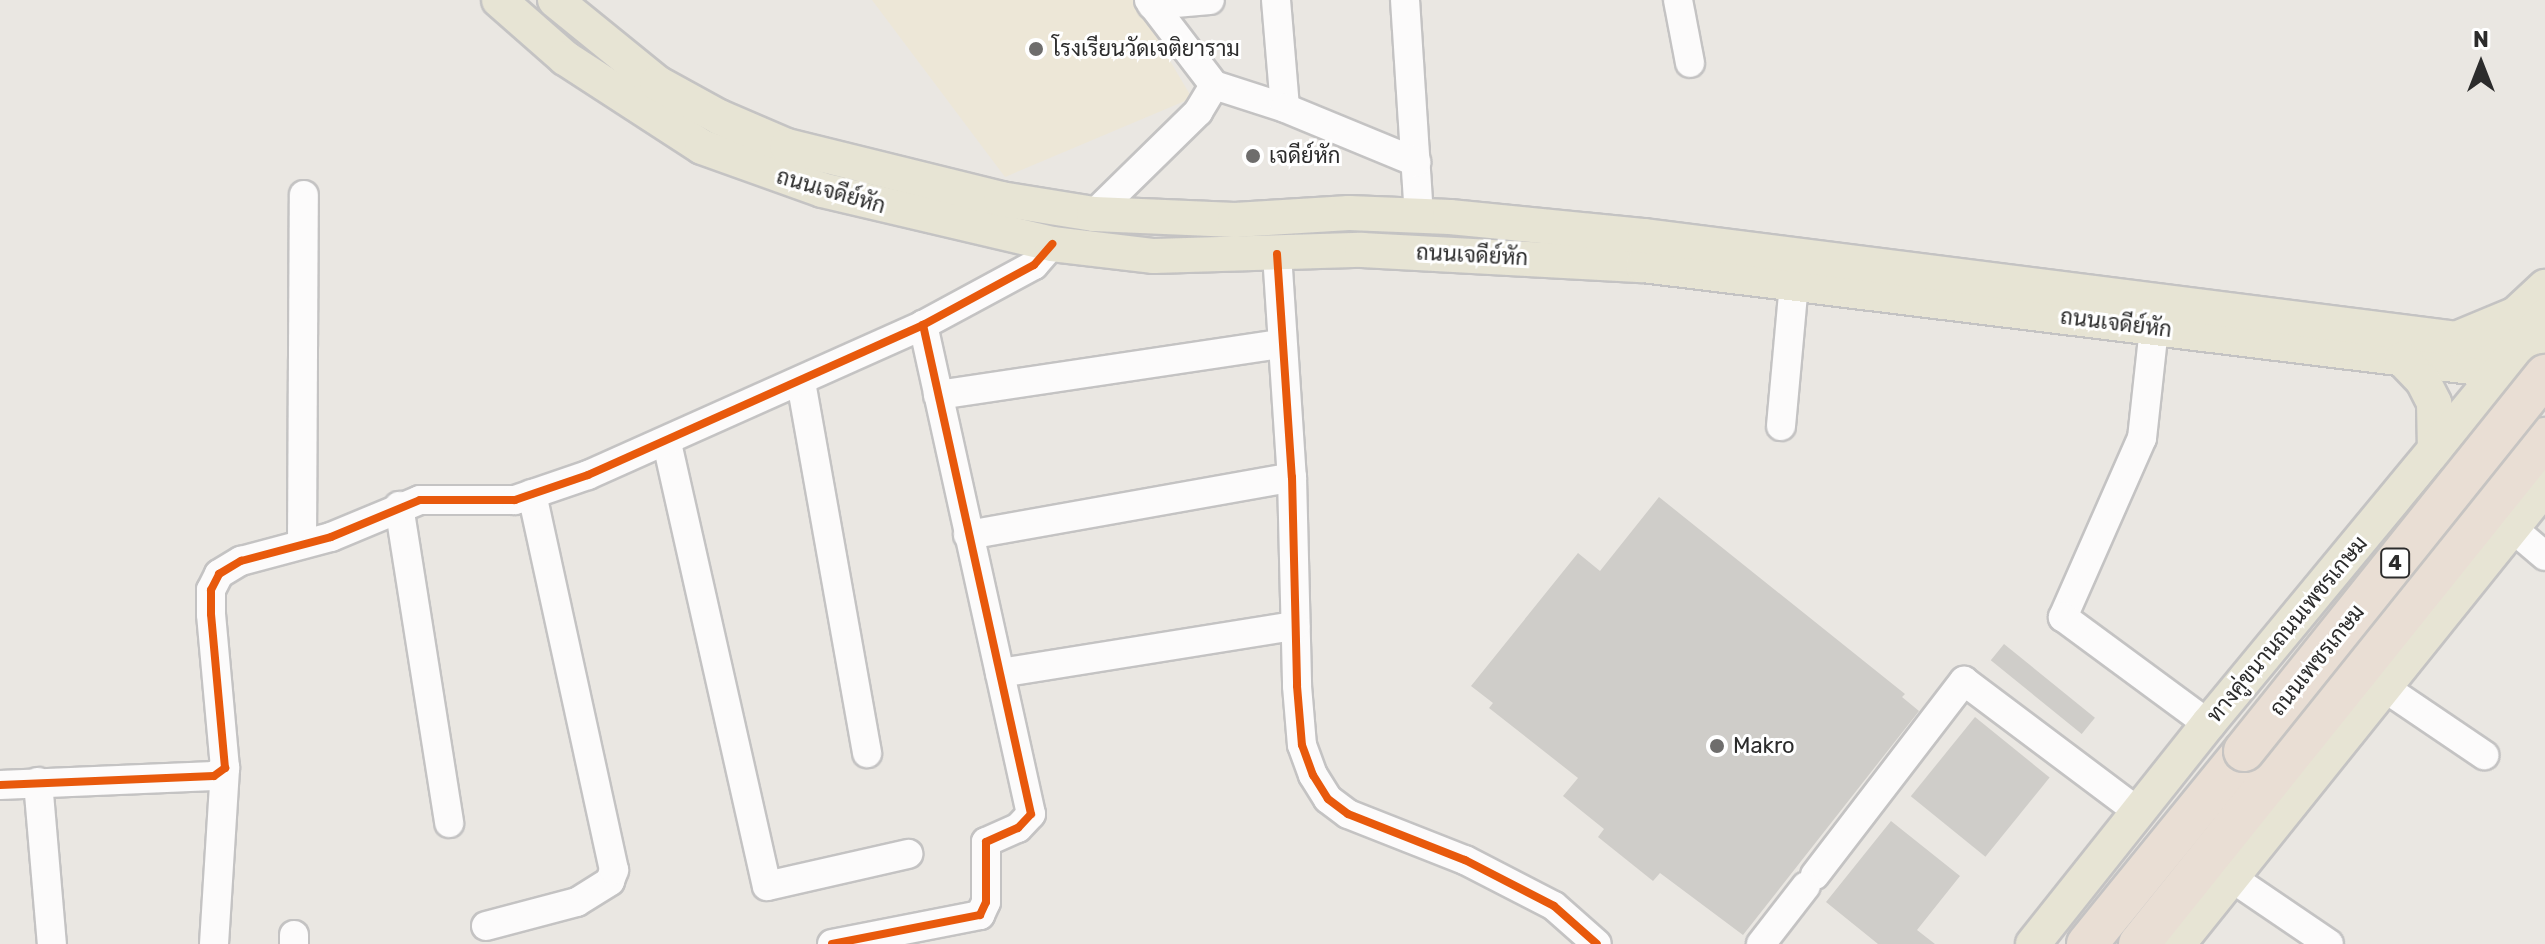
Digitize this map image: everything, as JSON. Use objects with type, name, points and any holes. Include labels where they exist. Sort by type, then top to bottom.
[{"type":"highway","name":"ถนนเพชรเกษม","points":[[2087,944],[2244,751],[2531,364]]},
{"type":"highway","name":"ถนนเพชรเกษม","points":[[2139,944],[2545,438]]},
{"type":"main road","name":"ถนนเจดีย์หัก","points":[[499,0],[577,67],[702,147],[822,190],[1052,244],[1154,256],[1362,250],[1464,253],[1643,265],[2402,359],[2531,364]]},
{"type":"main road","name":"ถนนเจดีย์หัก","points":[[555,0],[657,83],[787,146],[934,185],[1094,214],[1235,220],[1419,215],[1645,236],[2457,339],[2531,364]]},
{"type":"main road","points":[[2457,339],[2516,314],[2545,287]]},
{"type":"main road","name":"ทางคู่ขนานถนนเพชรเกษม","points":[[2033,944],[2208,724],[2435,452],[2531,364],[2545,316]]},
{"type":"main road","points":[[2402,359],[2423,381],[2434,403],[2435,452]]},
{"type":"main road","points":[[2178,944],[2545,487]]},
{"type":"street","points":[[1151,2],[1210,0]]},
{"type":"street","points":[[1276,0],[1285,108]]},
{"type":"street","points":[[1405,0],[1419,215]]},
{"type":"street","points":[[1678,0],[1690,63]]},
{"type":"street","points":[[1151,2],[1214,85],[1285,108],[1416,162]]},
{"type":"street","points":[[1094,214],[1198,112],[1214,85]]},
{"type":"street","points":[[302,544],[304,195]]},
{"type":"street","points":[[214,944],[225,768],[211,590],[219,574],[241,561],[302,544],[399,506],[435,497],[515,500],[667,443],[923,325],[1034,265],[1052,244]]},
{"type":"street","points":[[1277,254],[1280,344],[1292,477],[1295,626],[1302,745],[1328,799],[1348,814],[1465,860],[1554,906],[1597,944]]},
{"type":"street","points":[[1781,426],[1794,283]]},
{"type":"street","points":[[832,944],[980,915],[986,902],[986,842],[1018,828],[1031,814],[923,325]]},
{"type":"street","points":[[2154,328],[2142,438],[2063,617],[2208,724]]},
{"type":"street","points":[[938,395],[1280,344]]},
{"type":"street","points":[[801,382],[867,753]]},
{"type":"street","points":[[667,443],[767,886],[908,854]]},
{"type":"street","points":[[968,535],[1292,477]]},
{"type":"street","points":[[486,926],[577,902],[610,881],[614,870],[532,494]]},
{"type":"street","points":[[399,506],[449,823]]},
{"type":"street","points":[[2512,528],[2545,556]]},
{"type":"street","points":[[1000,673],[1295,626]]},
{"type":"street","points":[[1761,944],[1964,681],[2140,813]]},
{"type":"street","points":[[2385,688],[2484,755]]},
{"type":"street","points":[[0,785],[200,779],[225,768]]},
{"type":"street","points":[[38,782],[52,944]]},
{"type":"street","points":[[2232,878],[2329,944]]},
{"type":"shaded area","name":"โรงเรียนวัดเจติยาราม","points":[[872,0],[1134,0],[1192,98],[1005,177]]},
{"type":"building","name":"Makro","points":[[1659,497],[1905,694],[1902,697],[1919,711],[1743,935],[1660,873],[1653,881],[1598,837],[1604,829],[1563,796],[1578,778],[1489,708],[1493,703],[1471,686],[1578,553],[1600,571]]},
{"type":"building","points":[[2004,644],[2095,718],[2082,734],[1991,660]]},
{"type":"building","points":[[1975,717],[2050,777],[1985,857],[1911,796]]},
{"type":"building","points":[[1891,821],[1960,876],[1917,930],[1935,944],[1878,944],[1826,902]]},
{"type":"cycle path","points":[[0,785],[214,776],[225,768],[211,614],[211,590],[219,574],[241,561],[331,537],[420,500],[515,500],[588,475],[923,325],[1034,265],[1052,244]]},
{"type":"cycle path","points":[[1277,254],[1292,477],[1297,686],[1302,745],[1313,775],[1328,799],[1348,814],[1465,860],[1554,906],[1597,944]]},
{"type":"cycle path","points":[[832,944],[980,915],[986,902],[986,842],[1018,828],[1031,814],[923,325]]},
{"type":"place","name":"โรงเรียนวัดเจติยาราม","points":[[1036,49]]},
{"type":"place","name":"เจดีย์หัก","points":[[1253,156]]},
{"type":"place","name":"Makro","points":[[1717,746]]}]
